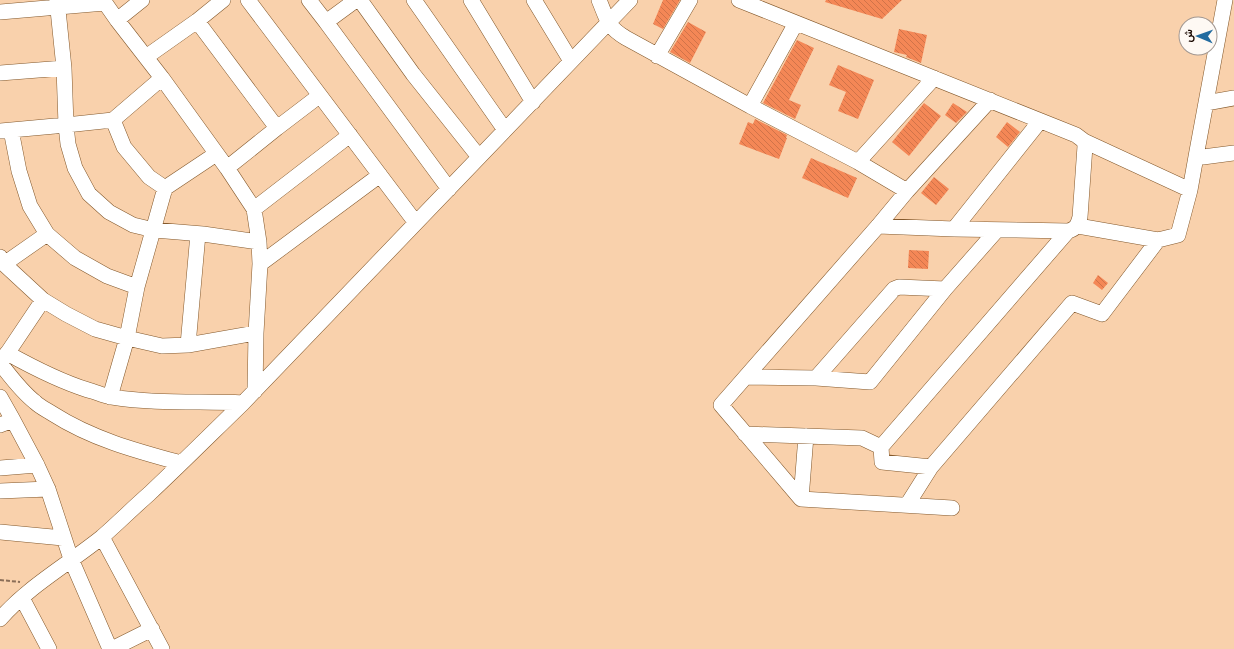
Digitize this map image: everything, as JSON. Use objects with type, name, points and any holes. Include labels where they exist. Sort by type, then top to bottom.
[{"type":"street","points":[[117,20],[142,0]]},
{"type":"street","points":[[146,57],[197,21],[223,0]]},
{"type":"street","points":[[248,0],[416,223]]},
{"type":"street","points":[[309,0],[449,189]]},
{"type":"street","points":[[326,22],[356,0]]},
{"type":"street","points":[[360,0],[413,74],[479,157]]},
{"type":"street","points":[[414,0],[506,130]]},
{"type":"street","points":[[471,0],[533,102]]},
{"type":"street","points":[[534,0],[572,61]]},
{"type":"street","points":[[599,0],[609,23],[616,32],[750,106],[858,162],[907,191]]},
{"type":"street","points":[[2,614],[37,584],[102,537],[244,403],[630,0]]},
{"type":"street","points":[[657,56],[690,0]]},
{"type":"street","points":[[739,0],[1076,135],[1084,141],[1190,190]]},
{"type":"street","points":[[878,226],[997,230],[1073,228],[1158,240],[1178,234],[1190,190],[1225,0]]},
{"type":"street","points":[[1,8],[104,1],[162,78],[216,154],[228,168],[254,209],[259,242],[260,264],[256,333],[255,391]]},
{"type":"street","points":[[58,3],[64,68],[68,144],[75,168],[89,194],[109,212],[133,225],[154,230],[259,242]]},
{"type":"street","points":[[197,21],[277,128]]},
{"type":"street","points":[[750,106],[796,23]]},
{"type":"street","points":[[0,73],[64,68]]},
{"type":"street","points":[[137,287],[107,276],[75,258],[47,234],[30,206],[6,130],[113,120],[162,78]]},
{"type":"street","points":[[858,162],[934,78]]},
{"type":"street","points":[[228,168],[277,128],[320,96]]},
{"type":"street","points":[[1206,104],[1234,98]]},
{"type":"street","points":[[952,508],[801,499],[721,405],[907,191],[990,100]]},
{"type":"street","points":[[113,120],[124,147],[149,177],[165,188]]},
{"type":"street","points":[[954,229],[1040,121]]},
{"type":"street","points":[[254,209],[350,135]]},
{"type":"street","points":[[931,467],[882,462],[881,447],[1073,228],[1080,217],[1086,146],[1084,141]]},
{"type":"street","points":[[1197,151],[1198,156],[1203,157],[1234,153]]},
{"type":"street","points":[[110,397],[127,338],[137,287],[165,188],[216,154]]},
{"type":"street","points":[[260,264],[380,175]]},
{"type":"street","points":[[746,377],[816,378],[870,382],[945,289],[997,230]]},
{"type":"street","points":[[47,234],[2,261],[43,300],[95,329],[162,346],[188,345],[256,333]]},
{"type":"street","points":[[188,345],[198,234]]},
{"type":"street","points":[[907,505],[931,467],[1072,303],[1102,314],[1158,240]]},
{"type":"street","points":[[816,378],[894,289],[899,287],[945,289]]},
{"type":"street","points":[[2,360],[43,300]]},
{"type":"street","points":[[2,360],[34,368],[66,383],[110,397],[157,402],[208,401],[244,403]]},
{"type":"street","points":[[2,360],[18,386],[36,403],[62,420],[88,433],[126,448],[181,463]]},
{"type":"street","points":[[0,397],[6,422],[37,465],[48,489],[71,559],[111,649],[152,629]]},
{"type":"street","points":[[746,434],[862,438],[881,447]]},
{"type":"street","points":[[801,499],[806,436]]},
{"type":"street","points":[[0,468],[37,465]]},
{"type":"street","points":[[0,491],[48,489]]},
{"type":"street","points":[[0,532],[63,538]]},
{"type":"street","points":[[102,537],[162,649]]},
{"type":"street","points":[[22,598],[49,649]]},
{"type":"building","points":[[663,0],[680,0],[663,29],[653,24]]},
{"type":"building","points":[[826,0],[902,0],[882,19],[825,2]]},
{"type":"building","points":[[688,22],[706,32],[690,63],[670,52]]},
{"type":"building","points":[[899,29],[927,35],[921,63],[906,57],[907,55],[894,52]]},
{"type":"building","points":[[797,40],[814,48],[789,100],[801,105],[795,119],[763,103]]},
{"type":"building","points":[[838,65],[874,80],[858,119],[838,111],[846,92],[829,85]]},
{"type":"building","points":[[924,103],[941,116],[909,156],[892,142]]},
{"type":"building","points":[[953,103],[967,112],[956,123],[945,115]]},
{"type":"building","points":[[755,119],[787,135],[779,159],[739,144],[748,122],[753,124]]},
{"type":"building","points":[[1007,122],[1020,132],[1008,147],[996,137]]},
{"type":"building","points":[[811,158],[857,178],[848,198],[802,178]]},
{"type":"building","points":[[934,177],[949,189],[936,205],[921,193]]},
{"type":"building","points":[[909,250],[929,251],[928,269],[908,268]]},
{"type":"building","points":[[1098,275],[1108,283],[1102,290],[1093,283]]}]
